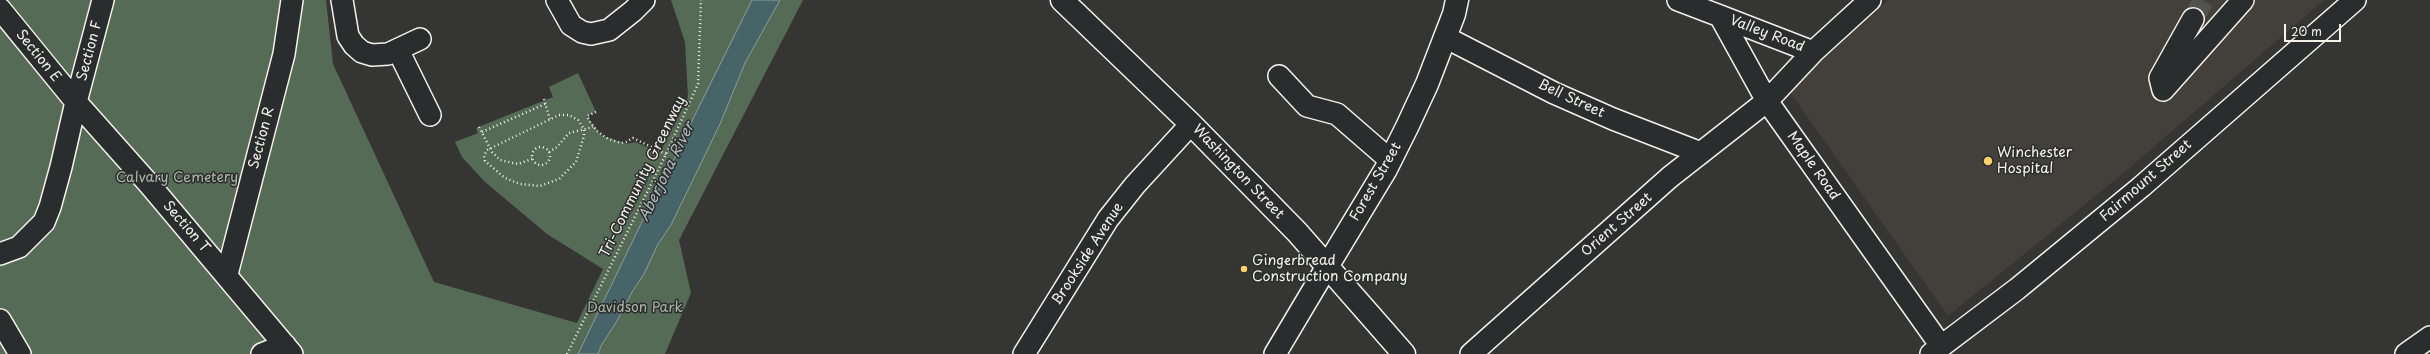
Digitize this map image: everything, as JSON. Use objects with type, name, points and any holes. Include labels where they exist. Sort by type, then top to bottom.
[{"type":"main road","name":"Washington Street","points":[[1062,0],[1191,124],[1328,265],[1404,354]]},
{"type":"main road","name":"Forest Street","points":[[1328,265],[1390,160],[1427,84],[1457,0]]},
{"type":"street","name":"Section F","points":[[76,102],[103,0]]},
{"type":"street","name":"Section R","points":[[227,274],[284,54],[292,0]]},
{"type":"street","points":[[342,0],[346,31],[358,48],[367,54],[378,56],[398,50],[420,39]]},
{"type":"street","points":[[557,0],[571,24],[587,34],[605,32],[638,6]]},
{"type":"street","points":[[1678,0],[1720,16]]},
{"type":"street","name":"Valley Road","points":[[1767,101],[1814,52],[1870,0]]},
{"type":"street","points":[[2193,19],[2160,78],[2163,90],[2243,0]]},
{"type":"street","name":"Fairmount Street","points":[[1936,350],[2017,290],[2141,187],[2355,0]]},
{"type":"street","name":"Section E","points":[[0,9],[76,102]]},
{"type":"street","name":"Valley Road","points":[[1720,16],[1814,52]]},
{"type":"street","name":"Maple Road","points":[[1720,16],[1767,101],[1936,350]]},
{"type":"street","name":"Bell Street","points":[[1445,37],[1554,92],[1613,118],[1701,153]]},
{"type":"street","points":[[398,50],[430,115]]},
{"type":"street","points":[[1279,76],[1307,106],[1337,114],[1390,160]]},
{"type":"street","name":"Orient Street","points":[[1471,354],[1670,177],[1767,101]]},
{"type":"street","points":[[0,254],[19,246],[44,222],[50,207],[76,102]]},
{"type":"street","name":"Section T","points":[[76,102],[227,274],[288,349]]},
{"type":"street","name":"Brookside Avenue","points":[[1024,354],[1108,219],[1135,185],[1191,124]]},
{"type":"street","name":"Forest Street","points":[[1276,354],[1328,265]]},
{"type":"street","points":[[0,320],[20,354]]},
{"type":"street","points":[[2406,354],[2430,337]]},
{"type":"street","points":[[262,354],[288,349]]},
{"type":"path","name":"Tri-Community Greenway","points":[[567,354],[666,154],[698,84],[701,0]]},
{"type":"path","points":[[544,99],[550,120]]},
{"type":"path","points":[[482,132],[545,104]]},
{"type":"path","points":[[596,112],[587,116],[593,127],[601,135],[614,142],[626,142],[633,138],[666,154]]},
{"type":"path","points":[[569,115],[578,120],[584,129],[582,146],[571,169],[559,180],[545,185],[525,185],[505,178],[485,161],[484,154],[490,149],[550,120],[559,116],[569,115]]},
{"type":"path","points":[[479,127],[490,149],[498,158],[509,164],[518,164],[532,159]]},
{"type":"path","points":[[549,152],[557,147],[569,133],[593,127]]},
{"type":"path","points":[[537,147],[544,147],[549,152],[550,157],[544,164],[537,164],[532,159],[532,152],[537,147]]},
{"type":"shaded area","name":"Winchester Hospital","points":[[1888,0],[2324,0],[2120,176],[1948,316],[1789,91]]},
{"type":"green space","name":"Calvary Cemetery","points":[[0,0],[326,0],[333,64],[434,282],[577,323],[603,269],[547,234],[484,181],[462,157],[455,142],[478,133],[476,128],[553,97],[549,87],[578,73],[596,112],[587,116],[601,135],[627,144],[635,142],[660,153],[688,97],[685,42],[671,0],[803,0],[679,240],[691,293],[665,354],[0,354]]},
{"type":"water","points":[[752,0],[780,0],[745,63],[720,124],[671,225],[658,244],[644,274],[632,292],[617,321],[601,346],[598,354],[578,354],[652,201],[668,174],[682,141]]},
{"type":"tunnel","points":[[2193,19],[2204,0]]},
{"type":"place","name":"Winchester Hospital","points":[[1988,161]]},
{"type":"place","name":"Gingerbread Construction Company","points":[[1244,269]]},
{"type":"water label","name":"Aberjona River","points":[[667,172]]},
{"type":"park label","name":"Davidson Park","points":[[635,308]]}]
